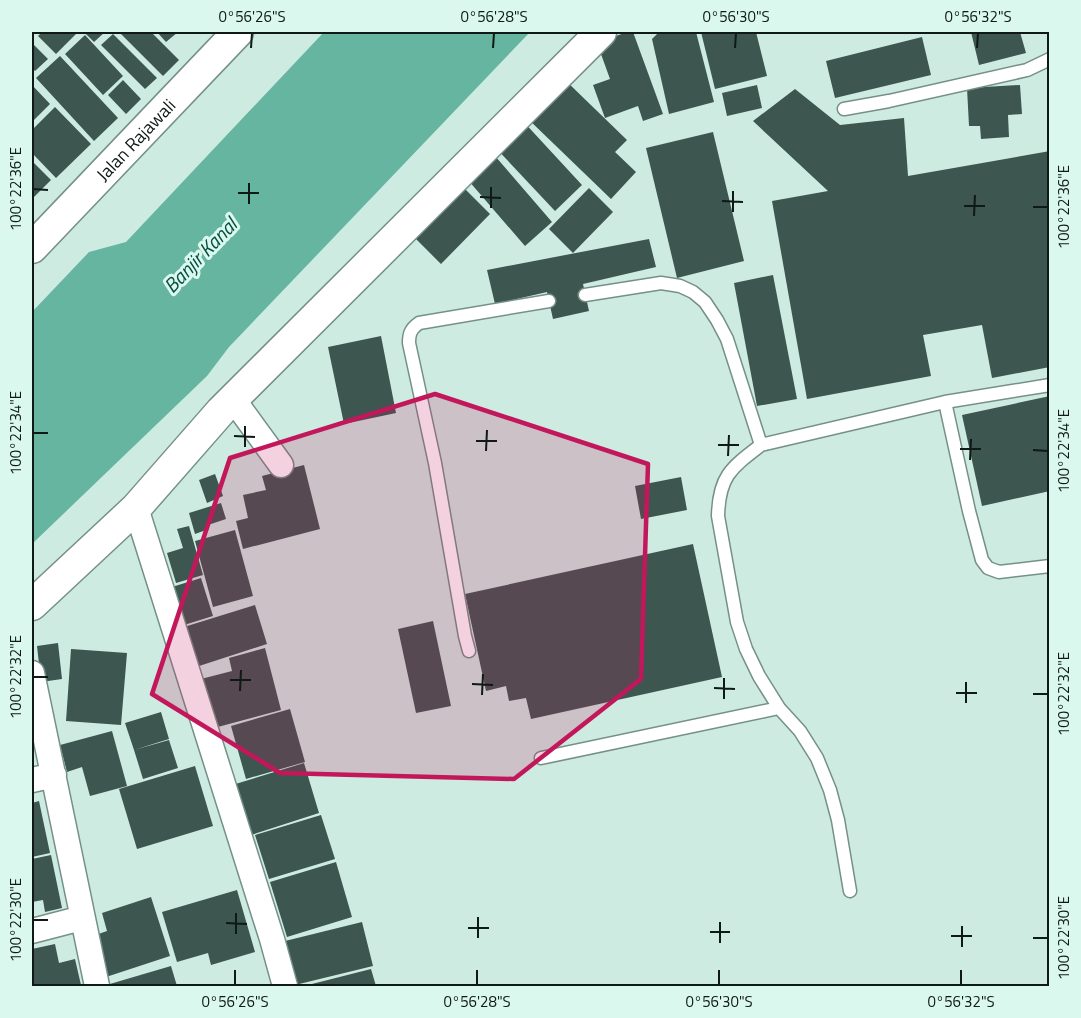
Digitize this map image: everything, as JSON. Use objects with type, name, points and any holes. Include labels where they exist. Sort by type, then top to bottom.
[{"type":"street","name":"Jalan Rajawali","points":[[32,248],[238,32]]},
{"type":"street","points":[[32,604],[136,508],[221,411],[601,32]]},
{"type":"street","points":[[233,399],[281,465]]},
{"type":"street","points":[[136,508],[272,939],[285,987]]},
{"type":"street","points":[[32,673],[43,778],[82,918],[98,987]]},
{"type":"street","points":[[32,931],[82,918]]},
{"type":"lane","points":[[844,109],[1027,70],[1048,63]]},
{"type":"lane","points":[[585,295],[661,283],[680,286],[693,292],[705,302],[727,339],[761,445]]},
{"type":"lane","points":[[469,651],[435,463],[409,343],[409,333],[419,323],[549,301]]},
{"type":"lane","points":[[850,891],[830,790],[817,758],[800,731],[779,708],[759,676],[746,649],[737,622],[718,516],[718,500],[722,485],[729,472],[761,445],[945,402],[1050,385]]},
{"type":"lane","points":[[945,402],[982,560],[988,568],[999,572],[1050,566]]},
{"type":"lane","points":[[541,758],[779,708]]},
{"type":"highlighted area","points":[[435,394],[648,464],[641,679],[514,779],[280,773],[152,694],[230,458]]},
{"type":"water","name":"Banjir Kanal","points":[[324,32],[530,32],[229,347],[207,376],[32,544],[32,312],[89,252],[126,242]]},
{"type":"building","points":[[42,32],[78,32],[56,54],[38,36]]},
{"type":"building","points":[[84,32],[105,32],[94,42]]},
{"type":"building","points":[[119,32],[151,32],[179,60],[163,76]]},
{"type":"building","points":[[157,32],[178,32],[166,42]]},
{"type":"building","points":[[633,32],[663,114],[643,121],[638,106],[605,118],[593,85],[610,79],[597,43]]},
{"type":"building","points":[[659,32],[696,32],[714,102],[669,114],[652,39]]},
{"type":"building","points":[[701,32],[756,32],[767,76],[715,89]]},
{"type":"building","points":[[971,32],[1020,32],[1026,53],[979,65]]},
{"type":"building","points":[[113,34],[157,78],[145,89],[101,45]]},
{"type":"building","points":[[85,35],[123,76],[103,95],[65,54]]},
{"type":"building","points":[[922,37],[931,75],[835,98],[826,61]]},
{"type":"building","points":[[32,43],[48,59],[35,71],[32,68]]},
{"type":"building","points":[[60,56],[118,118],[94,141],[36,78]]},
{"type":"building","points":[[563,78],[627,140],[615,152],[636,172],[611,199],[526,117]]},
{"type":"building","points":[[123,80],[141,99],[126,114],[108,95]]},
{"type":"building","points":[[32,85],[50,104],[32,122]]},
{"type":"building","points":[[757,85],[762,108],[727,116],[722,93]]},
{"type":"building","points":[[1020,85],[1022,114],[1008,115],[1009,137],[981,139],[980,126],[969,126],[967,88]]},
{"type":"building","points":[[795,89],[840,125],[904,118],[908,176],[1050,151],[1050,367],[992,378],[982,325],[923,335],[931,376],[807,399],[772,201],[828,191],[753,121]]},
{"type":"building","points":[[55,107],[91,144],[56,178],[32,153],[32,130]]},
{"type":"building","points":[[521,119],[582,185],[555,211],[493,145]]},
{"type":"building","points":[[713,132],[744,261],[677,278],[646,148]]},
{"type":"building","points":[[495,156],[552,222],[525,246],[468,180]]},
{"type":"building","points":[[32,161],[51,180],[32,199]]},
{"type":"building","points":[[463,187],[490,214],[441,264],[414,237]]},
{"type":"building","points":[[589,188],[613,212],[573,253],[549,229]]},
{"type":"building","points":[[649,239],[656,267],[583,284],[589,311],[553,319],[547,292],[495,304],[487,270]]},
{"type":"building","points":[[773,275],[797,399],[757,406],[734,283]]},
{"type":"building","points":[[381,336],[396,413],[344,424],[328,347]]},
{"type":"building","points":[[1050,396],[1050,491],[982,506],[962,415]]},
{"type":"building","points":[[304,465],[320,529],[243,549],[236,521],[248,518],[243,495],[266,490],[262,476]]},
{"type":"building","points":[[215,474],[223,496],[207,503],[199,480]]},
{"type":"building","points":[[681,477],[687,510],[641,519],[635,486]]},
{"type":"building","points":[[221,503],[226,519],[208,525],[209,529],[195,534],[189,513]]},
{"type":"building","points":[[189,526],[203,575],[176,583],[167,553],[183,548],[177,529]]},
{"type":"building","points":[[235,530],[253,596],[213,607],[195,541]]},
{"type":"building","points":[[693,544],[722,677],[531,719],[526,698],[509,701],[506,686],[486,691],[465,594]]},
{"type":"building","points":[[201,578],[213,616],[184,625],[172,587]]},
{"type":"building","points":[[255,605],[267,644],[196,667],[184,627]]},
{"type":"building","points":[[433,621],[451,706],[416,713],[398,629]]},
{"type":"building","points":[[58,643],[62,679],[41,682],[37,646]]},
{"type":"building","points":[[265,648],[281,710],[214,728],[201,679],[232,671],[229,658]]},
{"type":"building","points":[[71,649],[127,653],[121,725],[66,721]]},
{"type":"building","points":[[290,709],[305,762],[246,779],[231,726]]},
{"type":"building","points":[[161,712],[169,739],[134,750],[125,723]]},
{"type":"building","points":[[112,731],[127,786],[90,796],[82,767],[67,772],[60,745]]},
{"type":"building","points":[[169,740],[178,768],[143,779],[134,750]]},
{"type":"building","points":[[304,763],[319,813],[245,837],[229,786]]},
{"type":"building","points":[[195,766],[213,826],[137,849],[119,789]]},
{"type":"building","points":[[39,801],[50,853],[32,857],[32,803]]},
{"type":"building","points":[[321,815],[335,859],[269,879],[255,835]]},
{"type":"building","points":[[51,855],[62,908],[45,912],[43,900],[32,902],[32,859]]},
{"type":"building","points":[[336,862],[352,917],[287,937],[270,882]]},
{"type":"building","points":[[237,890],[255,952],[211,965],[208,953],[177,962],[162,912]]},
{"type":"building","points":[[151,897],[170,956],[103,978],[90,937],[107,931],[102,913]]},
{"type":"building","points":[[362,922],[373,966],[295,985],[285,941]]},
{"type":"building","points":[[55,944],[59,963],[75,959],[81,985],[32,986],[32,949]]},
{"type":"building","points":[[171,966],[177,986],[103,986]]},
{"type":"building","points":[[371,969],[376,986],[304,986]]}]
